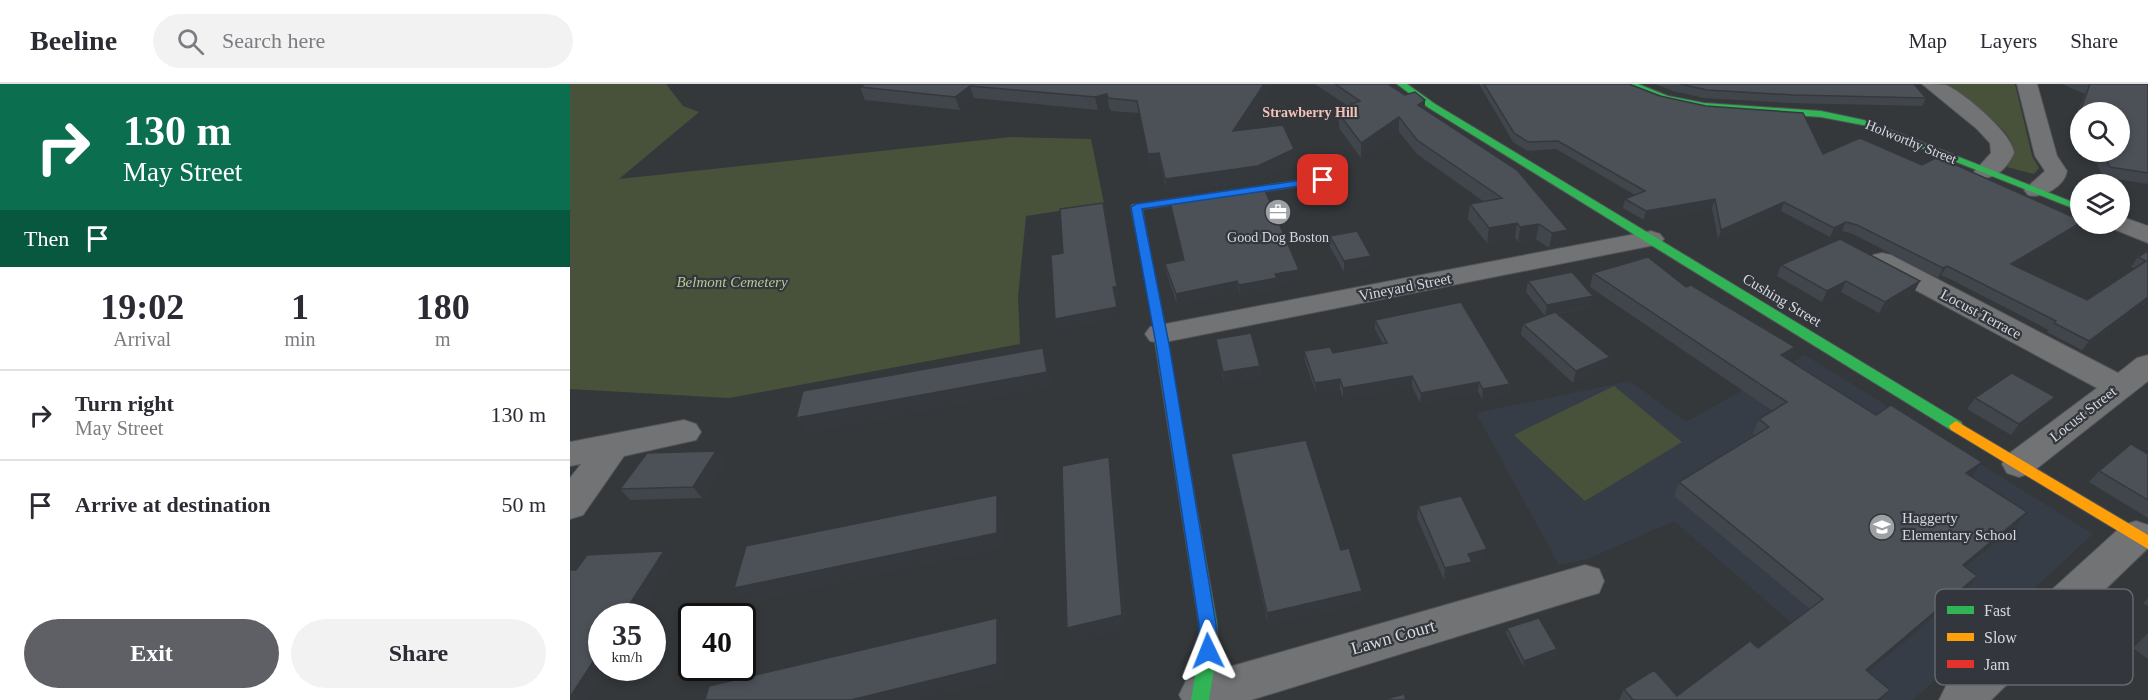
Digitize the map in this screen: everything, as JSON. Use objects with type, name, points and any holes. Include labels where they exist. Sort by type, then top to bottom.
[{"type":"street","name":"Cushing Street","points":[[1401,84],[1432,106],[2142,539]]},
{"type":"street","name":"Holworthy Street","points":[[1630,84],[1666,98],[1694,104],[1821,114],[1856,121],[1880,128],[2070,204]]},
{"type":"street","points":[[1932,84],[1989,128],[2001,141],[2003,150],[2001,157],[1986,172]]},
{"type":"street","points":[[2027,84],[2046,156],[2056,171],[2055,176],[2036,190]]},
{"type":"street","points":[[1200,697],[1208,651],[1208,624],[1160,334],[1136,207],[1323,180]]},
{"type":"street","points":[[2130,228],[2148,235]]},
{"type":"street","name":"Vineyard Street","points":[[1160,334],[1651,239]]},
{"type":"street","name":"Locust Terrace","points":[[1864,252],[2120,387]]},
{"type":"street","name":"Locust Street","points":[[2019,464],[2148,365]]},
{"type":"street","points":[[570,453],[684,432]]},
{"type":"street","points":[[570,505],[613,446]]},
{"type":"street","points":[[2086,589],[2142,539]]},
{"type":"street","name":"Lawn Court","points":[[1200,697],[1585,581]]},
{"type":"street","points":[[1961,700],[1978,685]]},
{"type":"shaded area","name":"Haggerty Elementary School","points":[[1805,355],[2093,534],[2033,589],[1935,589],[1935,680],[1913,700],[1880,700],[1674,521],[1588,559],[1559,565],[1476,413],[1630,381],[1686,422]]},
{"type":"green space","name":"Belmont Cemetery","points":[[570,84],[666,84],[683,106],[699,112],[619,179],[1011,137],[1091,139],[1104,204],[1026,216],[1018,296],[1020,344],[729,398],[570,389]]},
{"type":"green space","points":[[1945,84],[2015,84],[2032,156],[2039,168],[2034,174],[2007,167],[2014,153],[2007,134],[1987,115]]},
{"type":"green space","points":[[1614,386],[1682,442],[1585,501],[1514,435]]},
{"type":"building","points":[[865,84],[1264,84],[1233,131],[1283,125],[1294,149],[1258,166],[1165,179],[1159,153],[1148,154],[1137,101],[1108,98],[1107,94],[1095,97],[970,86],[955,97],[860,87]]},
{"type":"building","points":[[1335,84],[1388,84],[1405,95],[1415,92],[1425,100],[1418,105],[1517,170],[1568,230],[1552,233],[1539,224],[1520,227],[1517,223],[1489,228],[1470,204],[1502,198],[1417,140],[1399,117],[1361,143],[1339,114],[1357,108],[1351,104],[1360,101]]},
{"type":"building","points":[[1484,84],[1629,84],[1660,96],[1706,106],[1803,113],[1823,154],[1860,138],[1922,165],[1938,157],[2070,216],[2070,229],[2011,264],[2087,300],[2146,261],[2138,257],[2148,251],[2148,297],[2089,341],[2054,323],[2056,321],[1947,266],[1943,268],[1857,225],[1846,222],[1834,228],[1784,202],[1721,230],[1715,199],[1646,211],[1625,199],[1645,191],[1558,141],[1528,142],[1514,133]]},
{"type":"building","points":[[1680,84],[1914,84],[1926,98],[1794,95],[1707,90]]},
{"type":"building","points":[[2090,84],[2148,84],[2148,173],[2110,167],[2107,162],[2130,162],[2130,102],[2084,102]]},
{"type":"building","points":[[1264,188],[1299,270],[1275,274],[1277,278],[1239,285],[1237,281],[1176,294],[1165,264],[1184,260],[1170,202]]},
{"type":"building","points":[[1103,203],[1117,287],[1113,287],[1117,307],[1055,319],[1051,255],[1063,253],[1060,209]]},
{"type":"building","points":[[1357,231],[1371,256],[1344,261],[1330,236]]},
{"type":"building","points":[[1840,239],[1920,281],[1885,302],[1846,281],[1827,291],[1781,265]]},
{"type":"building","points":[[1648,257],[1686,287],[1691,285],[1795,347],[1781,355],[1876,415],[1891,405],[1982,462],[1966,473],[2027,512],[1963,565],[1977,576],[1962,589],[1935,589],[1935,612],[1866,670],[1890,690],[1878,700],[1633,700],[1624,689],[1654,670],[1677,696],[1750,641],[1758,648],[1823,599],[1679,482],[1769,427],[1759,419],[1787,402],[1593,273]]},
{"type":"building","points":[[1572,272],[1593,296],[1547,305],[1528,281]]},
{"type":"building","points":[[1461,302],[1510,384],[1483,389],[1479,382],[1421,393],[1412,376],[1343,388],[1340,379],[1315,383],[1304,351],[1330,347],[1333,353],[1387,343],[1375,320]]},
{"type":"building","points":[[1555,312],[1610,357],[1576,371],[1523,324]]},
{"type":"building","points":[[1251,333],[1260,366],[1223,372],[1216,339]]},
{"type":"building","points":[[1043,348],[1047,372],[796,418],[803,391]]},
{"type":"building","points":[[2012,373],[2055,397],[2019,424],[1975,398]]},
{"type":"building","points":[[1306,440],[1341,550],[1349,548],[1362,591],[1267,613],[1231,454]]},
{"type":"building","points":[[2131,444],[2148,454],[2148,500],[2099,471]]},
{"type":"building","points":[[716,451],[693,487],[620,489],[647,453]]},
{"type":"building","points":[[1109,457],[1122,615],[1067,628],[1062,466]]},
{"type":"building","points":[[997,495],[997,533],[734,588],[746,546]]},
{"type":"building","points":[[1461,496],[1487,549],[1468,554],[1472,562],[1445,568],[1418,506]]},
{"type":"building","points":[[664,551],[630,603],[588,603],[588,669],[570,697],[570,570],[576,570],[587,555]]},
{"type":"building","points":[[997,618],[997,664],[851,700],[705,700],[709,686],[730,681],[756,681],[756,675]]},
{"type":"building","points":[[1539,618],[1557,649],[1524,661],[1507,628]]},
{"type":"building","points":[[1404,694],[1406,700],[1383,700]]},
{"type":"traffic: fast","points":[[1401,84],[1432,106],[1956,426]]},
{"type":"traffic: fast","points":[[1630,84],[1666,98],[1704,106],[1821,114],[1865,123],[2070,204]]},
{"type":"traffic: fast","points":[[1160,335],[1208,624],[1208,651],[1200,700]]},
{"type":"traffic: slow","points":[[1956,426],[2148,543]]},
{"type":"traffic: jam","points":[[1160,335],[1136,207],[1323,180]]},
{"type":"place","name":"Good Dog Boston","points":[[1278,212]]},
{"type":"place","name":"Haggerty Elementary School","points":[[1882,527]]},
{"type":"district","name":"Strawberry Hill","points":[[1310,112]]},
{"type":"route","points":[[1208,651],[1208,624],[1193,531],[1162,344],[1136,207],[1323,180]]}]
